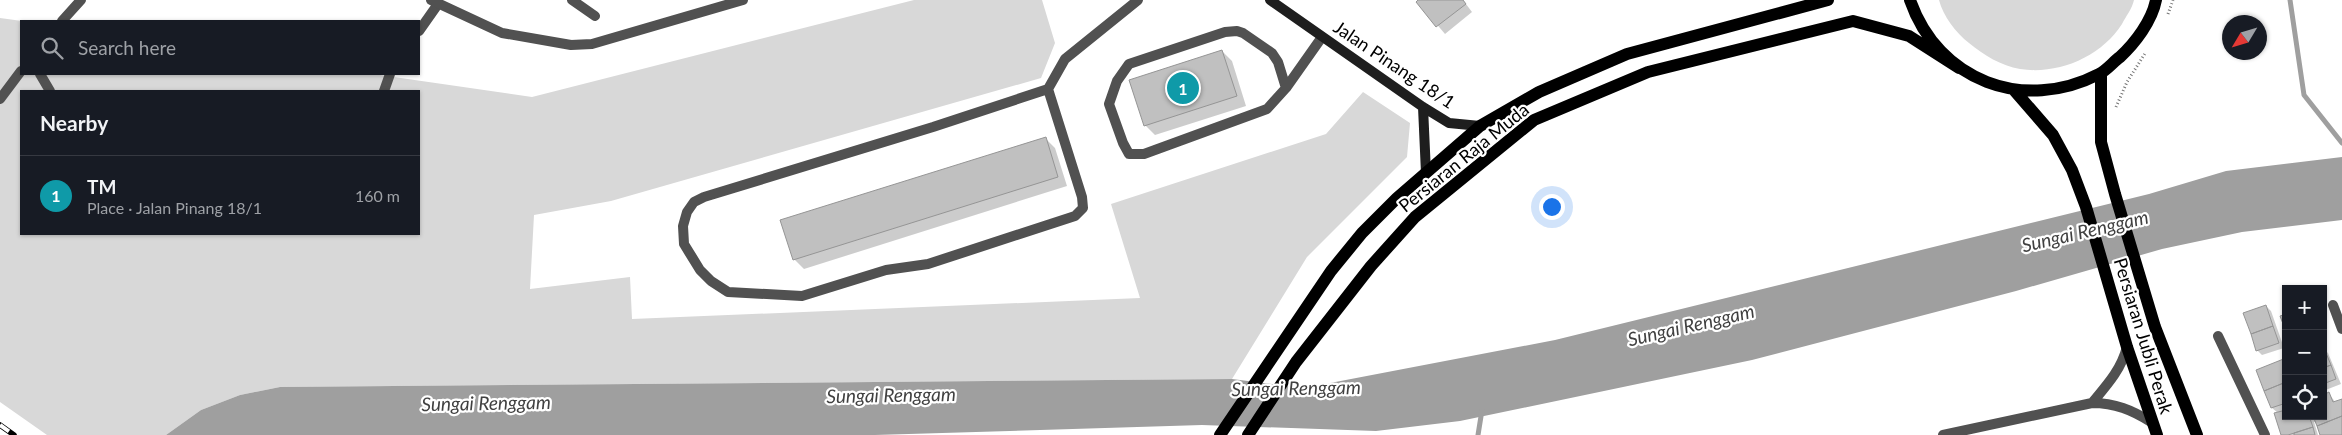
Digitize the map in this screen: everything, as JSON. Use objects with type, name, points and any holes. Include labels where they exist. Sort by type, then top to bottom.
[{"type":"main road","name":"Persiaran Raja Muda","points":[[1220,435],[1331,271],[1362,233],[1397,198],[1480,126],[1539,92],[1627,54],[1828,0]]},
{"type":"main road","points":[[1910,0],[1916,18],[1934,46],[1959,68],[1985,82],[2014,90],[2059,90],[2100,73],[2133,45],[2155,7],[2156,0]]},
{"type":"main road","name":"Persiaran Raja Muda","points":[[1248,435],[1296,362],[1371,266],[1415,217],[1534,120],[1648,72],[1853,21],[1910,36],[1959,68]]},
{"type":"main road","name":"Persiaran Jubli Perak","points":[[2100,73],[2101,142],[2155,327],[2197,435]]},
{"type":"main road","name":"Persiaran Jubli Perak","points":[[2014,90],[2054,135],[2072,170],[2086,206],[2120,325],[2151,422],[2157,435]]},
{"type":"street","points":[[63,20],[81,0]]},
{"type":"street","points":[[572,0],[595,16]]},
{"type":"street","points":[[420,29],[437,1],[502,33],[572,45],[592,44],[743,0]]},
{"type":"street","points":[[1048,89],[1082,197],[1082,208],[1076,216],[928,264],[886,270],[802,296],[728,292],[711,281],[700,270],[684,244],[683,226],[687,212],[694,202],[704,197],[933,127],[1048,89],[1065,59],[1138,0]]},
{"type":"street","name":"Jalan Pinang 18/1","points":[[1270,0],[1423,107],[1449,123],[1480,126]]},
{"type":"street","points":[[1286,88],[1278,62],[1272,53],[1244,33],[1225,32],[1129,64],[1117,81],[1109,104],[1129,154],[1144,154],[1268,110],[1286,88],[1322,37]]},
{"type":"street","points":[[0,99],[20,73]]},
{"type":"street","points":[[41,75],[49,90]]},
{"type":"street","points":[[384,90],[390,75]]},
{"type":"street","points":[[1423,107],[1426,173]]},
{"type":"street","points":[[2333,304],[2342,329]]},
{"type":"street","points":[[2218,336],[2265,435]]},
{"type":"street","points":[[2092,403],[2114,378],[2123,362],[2127,347]]},
{"type":"street","points":[[1943,435],[2092,403],[2106,403],[2132,410],[2151,422]]},
{"type":"path","points":[[2165,18],[2173,0]]},
{"type":"path","points":[[2114,113],[2126,82],[2147,51]]},
{"type":"shaded area","points":[[914,0],[1042,0],[1055,43],[1041,78],[611,201],[534,215],[530,289],[630,277],[632,319],[1140,298],[1111,204],[1326,134],[1363,92],[1410,123],[1407,157],[1307,257],[1232,379],[280,387],[240,395],[201,410],[166,435],[47,435],[0,402],[0,18],[20,21],[20,75],[380,75],[532,97]]},
{"type":"shaded area","points":[[1939,0],[2134,0],[2122,24],[2103,46],[2077,61],[2063,66],[2034,70],[2006,65],[1993,59],[1964,39],[1951,24]]},
{"type":"water","name":"Sungai Renggam","points":[[2342,157],[2342,220],[2242,232],[2162,249],[2016,291],[1752,360],[1460,421],[1376,431],[1202,425],[875,435],[166,435],[201,410],[240,395],[280,387],[1232,379],[1304,388],[1555,340],[2149,194],[2226,171]]},
{"type":"building","points":[[1418,0],[1463,0],[1466,4],[1436,27],[1416,2]]},
{"type":"building","points":[[1222,50],[1237,96],[1144,126],[1129,80]]},
{"type":"building","points":[[1046,137],[1058,177],[793,260],[780,220]]},
{"type":"building","points":[[2266,305],[2273,326],[2251,334],[2243,313]]},
{"type":"building","points":[[2273,326],[2279,343],[2256,351],[2251,334]]},
{"type":"building","points":[[2327,356],[2331,365],[2327,366]]},
{"type":"building","points":[[2282,360],[2282,384],[2264,391],[2256,370]]},
{"type":"building","points":[[2331,365],[2336,379],[2327,382],[2327,375],[2327,366]]},
{"type":"building","points":[[2282,384],[2282,404],[2271,408],[2264,391]]},
{"type":"building","points":[[2329,392],[2333,402],[2342,399],[2342,416],[2317,426],[2315,420],[2327,420],[2327,393]]},
{"type":"building","points":[[2282,411],[2282,420],[2310,420],[2313,427],[2288,435],[2281,435],[2274,413]]},
{"type":"building","points":[[2342,416],[2342,435],[2320,435],[2317,426]]},
{"type":"building","points":[[2313,427],[2315,435],[2294,435],[2294,433]]},
{"type":"waterway","points":[[2290,0],[2304,95],[2342,143]]},
{"type":"waterway","points":[[1478,435],[1482,410]]},
{"type":"railway","points":[[0,425],[14,435]]},
{"type":"place","name":"TM","points":[[1183,88]]}]
